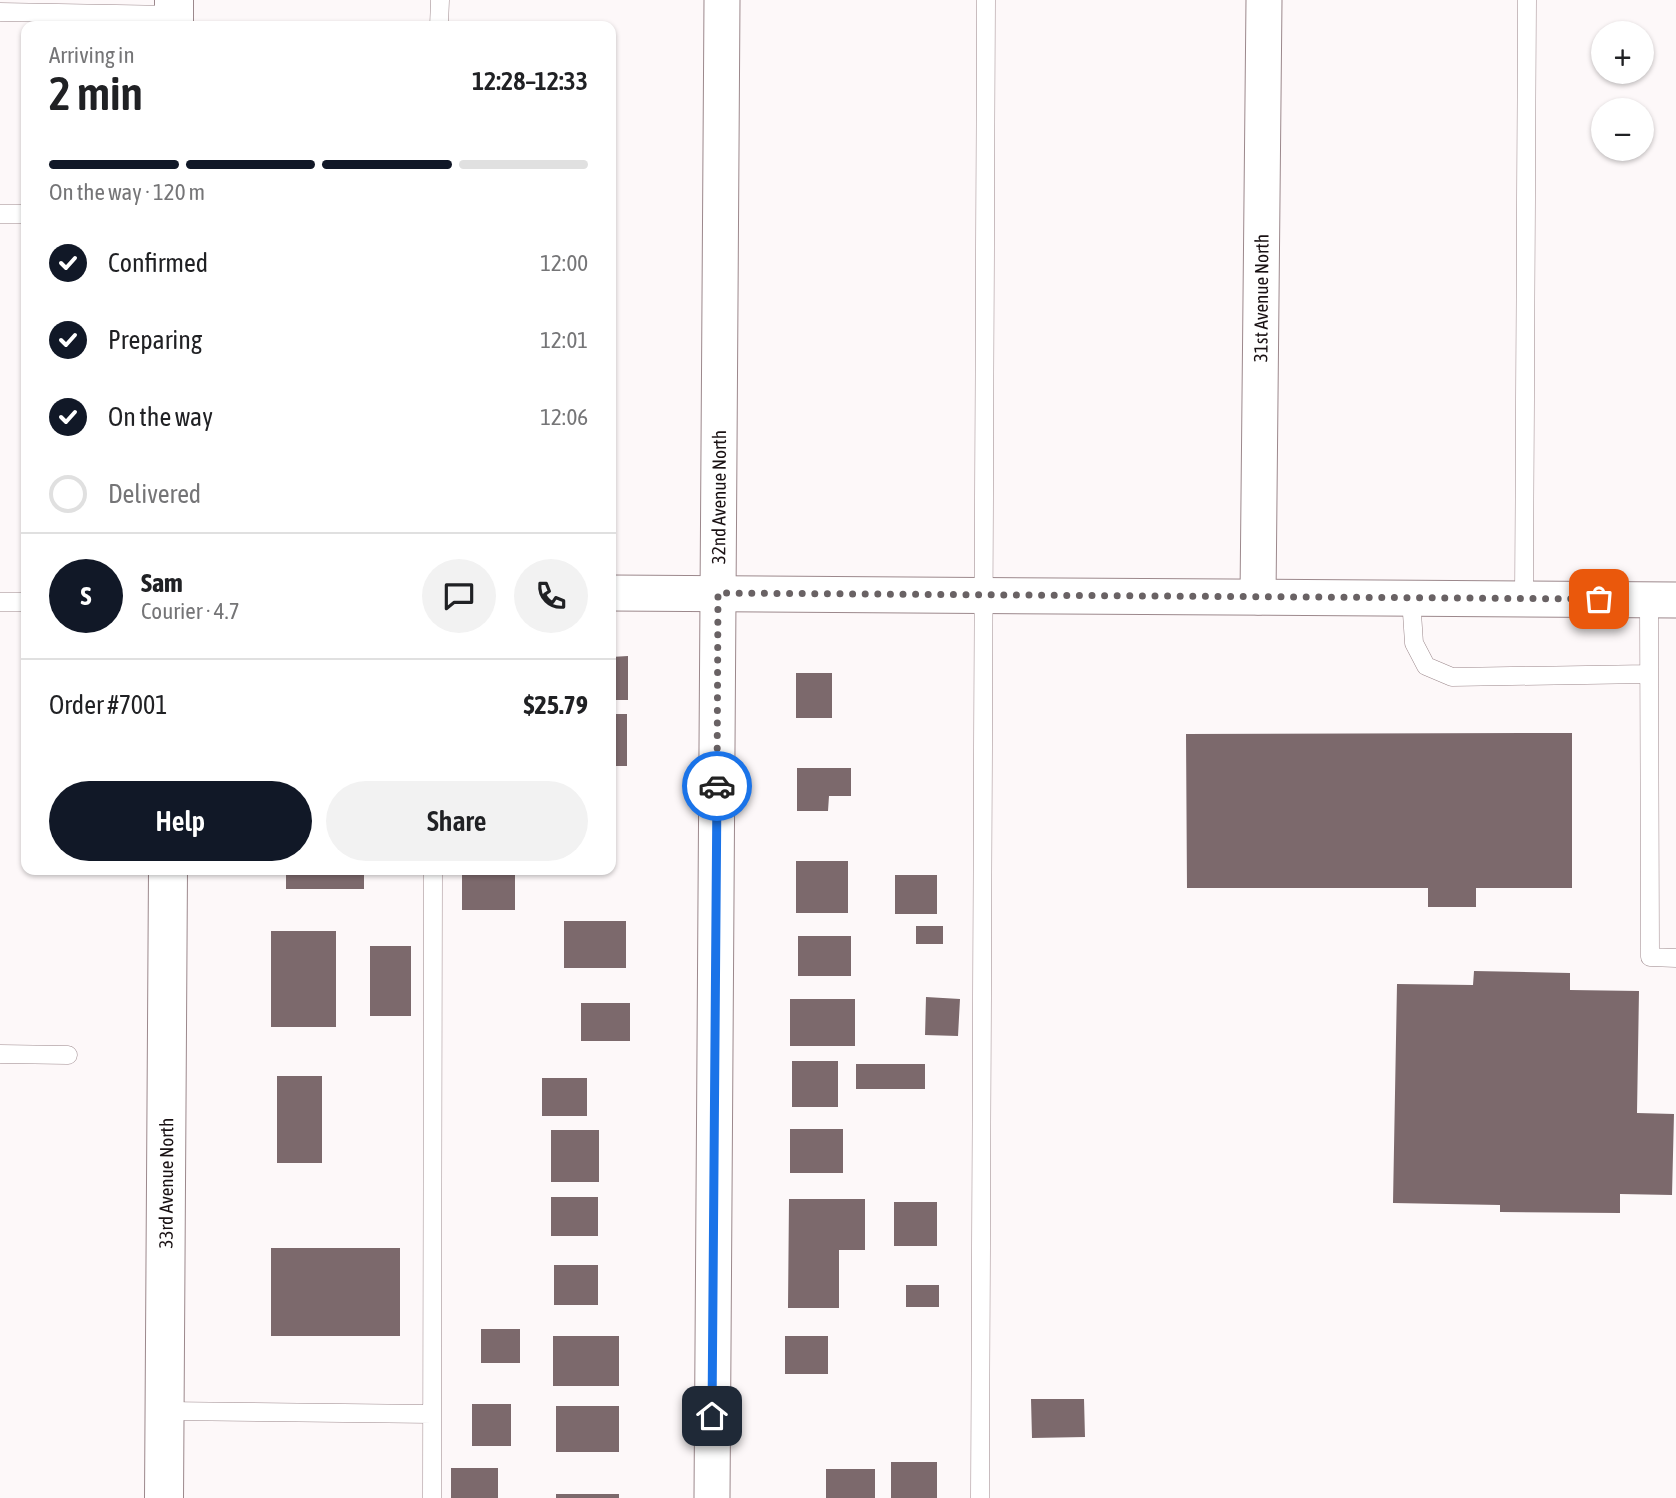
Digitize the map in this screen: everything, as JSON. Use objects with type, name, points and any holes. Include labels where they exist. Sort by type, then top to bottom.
[{"type":"street","name":"32nd Avenue North","points":[[712,1498],[722,0]]},
{"type":"street","name":"31st Avenue North","points":[[1258,597],[1264,0]]},
{"type":"street","points":[[616,593],[1662,600]]},
{"type":"street","name":"33rd Avenue North","points":[[164,1498],[168,875]]},
{"type":"lane","points":[[439,21],[440,0]]},
{"type":"lane","points":[[979,1498],[986,0]]},
{"type":"lane","points":[[1524,598],[1527,0]]},
{"type":"lane","points":[[0,12],[174,14]]},
{"type":"lane","points":[[0,214],[21,214]]},
{"type":"lane","points":[[1411,598],[1414,643],[1426,666],[1452,677],[1648,674]]},
{"type":"lane","points":[[1662,600],[1648,674],[1650,957],[1676,958]]},
{"type":"lane","points":[[0,601],[21,602]]},
{"type":"lane","points":[[432,1498],[433,875]]},
{"type":"lane","points":[[0,1054],[68,1055]]},
{"type":"lane","points":[[165,1411],[432,1414]]},
{"type":"building","points":[[628,656],[628,700],[616,700],[616,657]]},
{"type":"building","points":[[796,673],[832,673],[832,718],[796,718]]},
{"type":"building","points":[[616,714],[627,714],[627,766],[616,766]]},
{"type":"building","points":[[1572,733],[1572,888],[1476,888],[1476,907],[1428,907],[1428,888],[1187,888],[1186,734]]},
{"type":"building","points":[[797,768],[851,768],[851,796],[829,796],[828,811],[797,811]]},
{"type":"building","points":[[796,861],[848,861],[848,913],[796,913]]},
{"type":"building","points":[[286,875],[364,875],[364,889],[286,889]]},
{"type":"building","points":[[462,875],[515,875],[515,910],[462,910]]},
{"type":"building","points":[[895,875],[937,875],[937,914],[895,914]]},
{"type":"building","points":[[564,921],[626,921],[626,968],[564,968]]},
{"type":"building","points":[[916,926],[943,926],[943,944],[916,944]]},
{"type":"building","points":[[271,931],[336,931],[336,1027],[271,1027]]},
{"type":"building","points":[[798,936],[851,936],[851,976],[798,976]]},
{"type":"building","points":[[370,946],[411,946],[411,1016],[370,1016]]},
{"type":"building","points":[[1474,971],[1570,973],[1570,990],[1639,991],[1637,1113],[1674,1114],[1672,1195],[1620,1194],[1620,1213],[1500,1212],[1500,1205],[1393,1203],[1397,984],[1473,985]]},
{"type":"building","points":[[926,997],[960,999],[958,1036],[925,1035]]},
{"type":"building","points":[[790,999],[855,999],[855,1046],[790,1046]]},
{"type":"building","points":[[581,1003],[630,1003],[630,1041],[581,1041]]},
{"type":"building","points":[[792,1061],[838,1061],[838,1107],[792,1107]]},
{"type":"building","points":[[856,1064],[925,1064],[925,1089],[856,1089]]},
{"type":"building","points":[[277,1076],[322,1076],[322,1163],[277,1163]]},
{"type":"building","points":[[542,1078],[587,1078],[587,1116],[542,1116]]},
{"type":"building","points":[[790,1129],[843,1129],[843,1173],[790,1173]]},
{"type":"building","points":[[551,1130],[599,1130],[599,1182],[551,1182]]},
{"type":"building","points":[[551,1197],[598,1197],[598,1236],[551,1236]]},
{"type":"building","points":[[789,1199],[865,1199],[865,1250],[839,1250],[839,1308],[788,1308]]},
{"type":"building","points":[[894,1202],[937,1202],[937,1246],[894,1246]]},
{"type":"building","points":[[271,1248],[400,1248],[400,1336],[271,1336]]},
{"type":"building","points":[[554,1265],[598,1265],[598,1305],[554,1305]]},
{"type":"building","points":[[906,1285],[939,1285],[939,1307],[906,1307]]},
{"type":"building","points":[[481,1329],[520,1329],[520,1363],[481,1363]]},
{"type":"building","points":[[553,1336],[619,1336],[619,1386],[553,1386]]},
{"type":"building","points":[[785,1336],[828,1336],[828,1374],[785,1374]]},
{"type":"building","points":[[1031,1399],[1084,1399],[1085,1437],[1032,1438]]},
{"type":"building","points":[[472,1404],[511,1404],[511,1446],[472,1446]]},
{"type":"building","points":[[556,1406],[619,1406],[619,1452],[556,1452]]},
{"type":"building","points":[[891,1462],[937,1462],[937,1498],[891,1498]]},
{"type":"building","points":[[451,1468],[498,1468],[498,1498],[451,1498]]},
{"type":"building","points":[[826,1469],[875,1469],[875,1498],[826,1498]]},
{"type":"building","points":[[556,1494],[619,1494],[619,1498],[556,1498]]},
{"type":"way so far","points":[[717,786],[718,593],[1599,599]]},
{"type":"route","points":[[712,1416],[717,786]]}]
